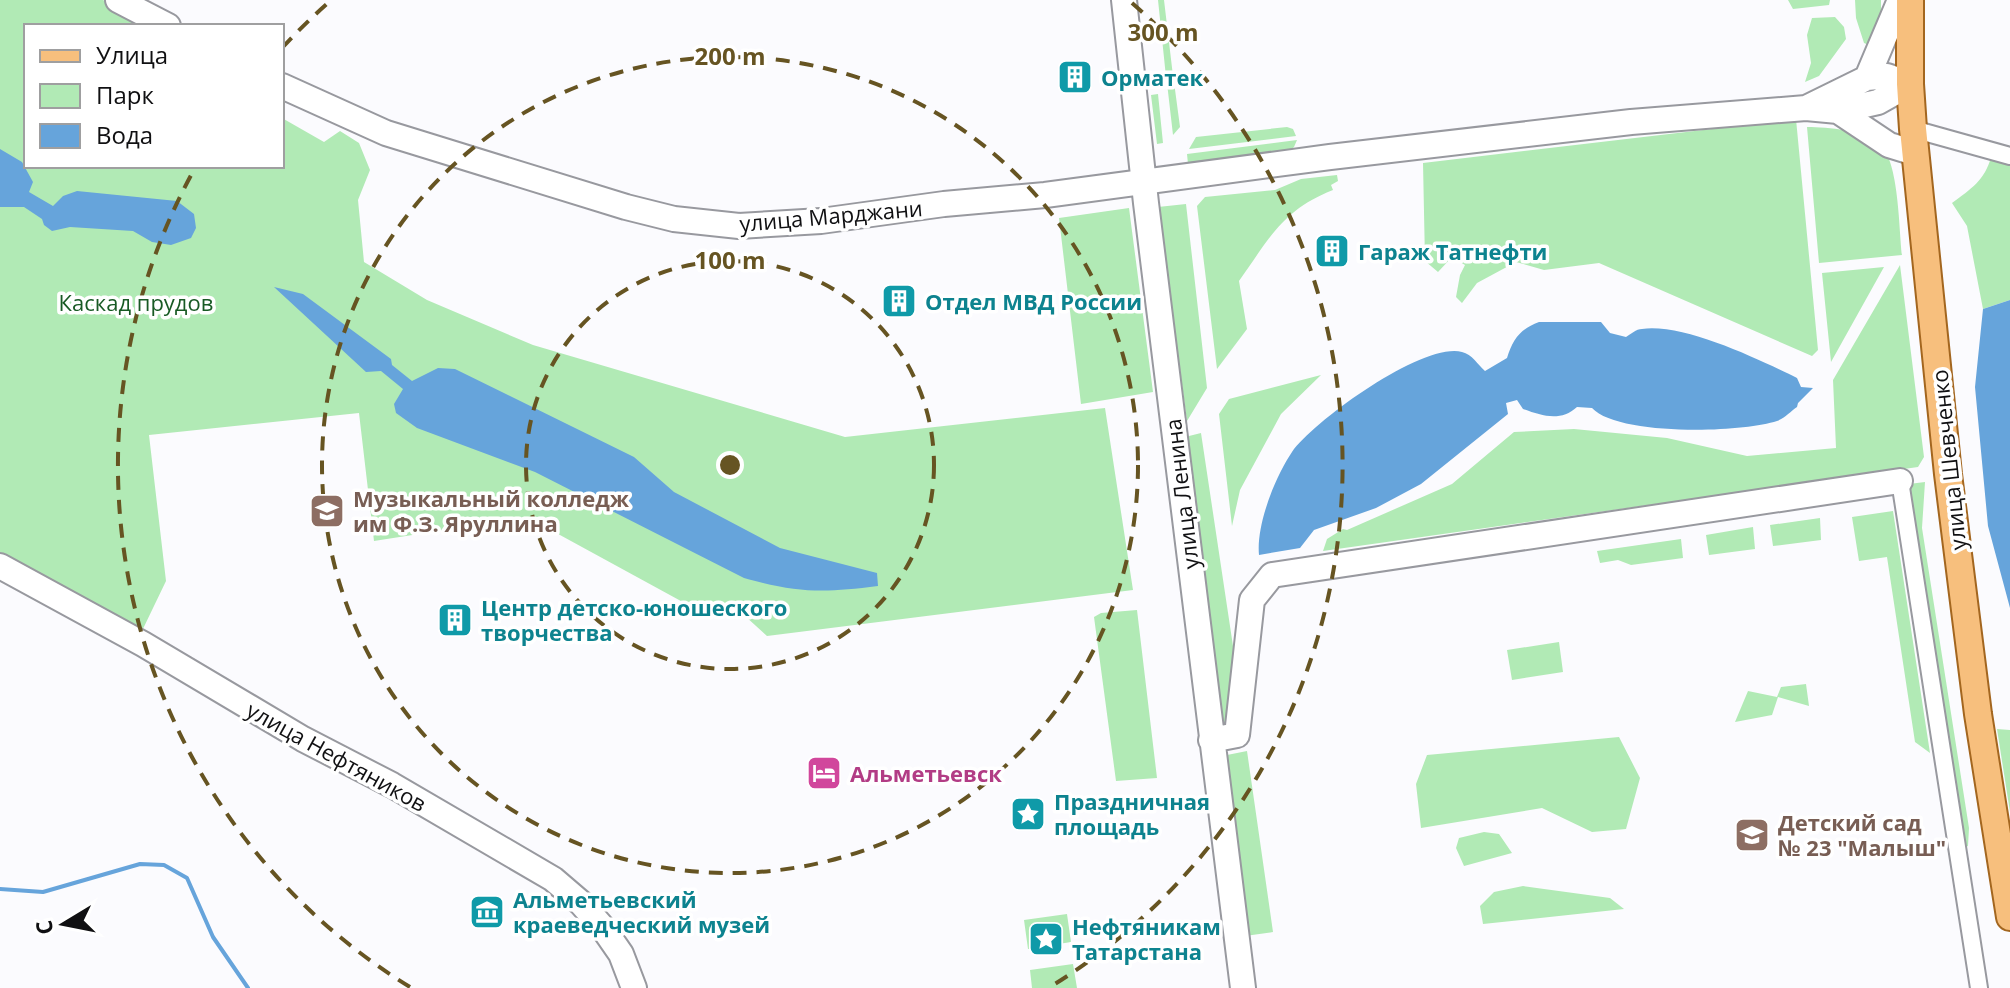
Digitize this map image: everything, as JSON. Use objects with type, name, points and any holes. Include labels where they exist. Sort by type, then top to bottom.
[{"type":"main road","name":"улица Шевченко","points":[[1910,0],[1914,141],[1950,489],[1978,714],[2010,917]]},
{"type":"street","points":[[118,0],[164,24]]},
{"type":"street","name":"улица Ленина","points":[[1124,0],[1243,988]]},
{"type":"street","points":[[1867,78],[1900,0]]},
{"type":"street","points":[[1806,108],[1867,78],[1887,76],[1910,84]]},
{"type":"street","points":[[1806,108],[1838,111],[1878,102],[1910,84]]},
{"type":"street","name":"улица Марджани","points":[[284,87],[386,133],[626,207],[674,219],[739,226],[821,221],[1631,122],[1806,108]]},
{"type":"street","points":[[1838,111],[1889,145],[1914,141],[2010,156]]},
{"type":"street","points":[[1211,740],[1237,735],[1252,600],[1272,575],[1900,481],[1979,988]]},
{"type":"street","name":"улица Нефтяников","points":[[0,566],[143,644],[303,739],[392,785],[553,879],[581,903],[603,928],[621,954],[634,988]]},
{"type":"green space","name":"Каскад прудов","points":[[0,0],[103,0],[145,24],[24,24],[24,168],[284,168],[284,119],[324,142],[340,131],[359,143],[370,170],[358,200],[364,262],[427,300],[533,345],[845,437],[1105,408],[1133,590],[767,636],[745,616],[712,618],[527,517],[374,541],[359,413],[149,435],[166,581],[141,633],[0,552]]},
{"type":"green space","points":[[1158,0],[1164,0],[1173,76],[1166,77]]},
{"type":"green space","points":[[1788,0],[1830,0],[1829,5],[1793,9]]},
{"type":"green space","points":[[1855,0],[1881,0],[1881,19],[1871,46],[1864,43],[1856,18]]},
{"type":"green space","points":[[1835,17],[1844,27],[1846,39],[1819,76],[1805,82],[1811,63],[1807,35],[1812,18]]},
{"type":"green space","points":[[1174,82],[1180,127],[1173,135],[1167,83]]},
{"type":"green space","points":[[1158,94],[1163,143],[1157,144],[1151,95]]},
{"type":"green space","points":[[1796,119],[1818,350],[1812,356],[1599,263],[1544,270],[1516,262],[1477,283],[1462,303],[1456,297],[1465,265],[1452,257],[1438,272],[1425,261],[1423,163]]},
{"type":"green space","points":[[1287,127],[1293,129],[1296,136],[1189,149],[1196,137]]},
{"type":"green space","points":[[1807,127],[1855,133],[1873,140],[1886,153],[1895,180],[1902,255],[1819,263]]},
{"type":"green space","points":[[1297,140],[1289,151],[1188,164],[1187,154]]},
{"type":"green space","points":[[1991,157],[2010,162],[2010,300],[1983,309],[1967,226],[1952,203],[1981,178]]},
{"type":"green space","points":[[1337,175],[1338,181],[1331,185],[1333,190],[1301,207],[1278,227],[1239,281],[1247,329],[1217,369],[1197,206],[1205,197],[1275,190],[1301,179]]},
{"type":"green space","points":[[1186,204],[1207,388],[1187,421],[1158,207]]},
{"type":"green space","points":[[1129,208],[1153,392],[1081,404],[1059,218]]},
{"type":"green space","points":[[1900,265],[1924,457],[1918,467],[1323,551],[1327,539],[1343,529],[1347,530],[1452,484],[1514,432],[1574,429],[1667,438],[1747,456],[1836,448],[1833,380]]},
{"type":"green space","points":[[1884,267],[1831,362],[1822,273]]},
{"type":"green space","points":[[1321,375],[1281,414],[1240,490],[1232,526],[1219,414],[1229,399]]},
{"type":"green space","points":[[1201,433],[1236,666],[1228,727],[1222,727],[1186,449],[1189,436]]},
{"type":"green space","points":[[1925,482],[1922,528],[1969,828],[1968,846],[1964,848],[1909,484]]},
{"type":"green space","points":[[1893,511],[1930,753],[1915,742],[1887,557],[1859,561],[1852,517]]},
{"type":"green space","points":[[1820,518],[1821,540],[1773,546],[1770,525]]},
{"type":"green space","points":[[1753,527],[1755,549],[1709,555],[1706,535]]},
{"type":"green space","points":[[1681,539],[1683,558],[1631,565],[1618,560],[1600,563],[1597,551]]},
{"type":"green space","points":[[1137,610],[1157,778],[1116,781],[1094,617],[1101,613]]},
{"type":"green space","points":[[1559,642],[1563,672],[1512,680],[1507,650]]},
{"type":"green space","points":[[1806,684],[1809,706],[1778,697],[1772,715],[1735,722],[1748,691],[1777,697],[1781,687]]},
{"type":"green space","points":[[1997,729],[2010,730],[2010,812]]},
{"type":"green space","points":[[1619,737],[1640,778],[1626,829],[1592,832],[1542,808],[1421,828],[1416,784],[1427,755]]},
{"type":"green space","points":[[1247,751],[1273,932],[1245,936],[1222,756]]},
{"type":"green space","points":[[1484,832],[1499,834],[1512,853],[1464,866],[1456,848],[1459,838]]},
{"type":"green space","points":[[1523,886],[1610,898],[1624,909],[1483,924],[1480,906],[1494,892]]},
{"type":"green space","points":[[1067,914],[1071,942],[1028,949],[1024,920]]},
{"type":"green space","points":[[1073,964],[1077,988],[1032,988],[1030,970]]},
{"type":"water","points":[[0,149],[22,162],[33,182],[29,192],[53,206],[63,196],[77,191],[177,201],[194,214],[196,228],[191,238],[171,245],[152,242],[133,231],[70,227],[52,231],[42,219],[24,207],[0,207]]},
{"type":"water","points":[[274,287],[303,294],[391,359],[392,365],[412,381],[438,368],[455,369],[634,457],[674,492],[780,548],[877,573],[878,586],[811,590],[780,587],[744,578],[535,472],[417,428],[396,413],[394,404],[403,389],[381,371],[366,372]]},
{"type":"water","points":[[2010,300],[2010,608],[1988,526],[1975,387],[1983,309]]},
{"type":"water","points":[[1539,322],[1601,322],[1610,333],[1626,337],[1640,329],[1659,329],[1700,337],[1797,378],[1801,387],[1813,388],[1797,407],[1777,421],[1710,430],[1627,424],[1592,408],[1577,407],[1564,415],[1544,415],[1523,409],[1517,400],[1506,403],[1508,414],[1421,484],[1376,508],[1314,530],[1300,548],[1259,555],[1260,530],[1279,474],[1292,452],[1323,421],[1397,371],[1444,352],[1466,353],[1485,371],[1507,358],[1518,336]]},
{"type":"waterway","points":[[0,889],[43,892],[140,864],[164,865],[187,878],[213,937],[248,988]]},
{"type":"place","name":"Орматек","points":[[1075,77]]},
{"type":"place","name":"Гараж Татнефти","points":[[1332,251]]},
{"type":"place","name":"Отдел МВД России","points":[[899,301]]},
{"type":"place","name":"Музыкальный колледж им Ф.З. Яруллина","points":[[327,511]]},
{"type":"place","name":"Центр детско-юношеского творчества","points":[[455,620]]},
{"type":"place","name":"Альметьевск","points":[[824,773]]},
{"type":"place","name":"Праздничная площадь","points":[[1028,814]]},
{"type":"place","name":"Детский сад № 23 \"Малыш\"","points":[[1752,835]]},
{"type":"place","name":"Альметьевский краеведческий музей","points":[[487,912]]},
{"type":"place","name":"Нефтяникам Татарстана","points":[[1046,939]]}]
